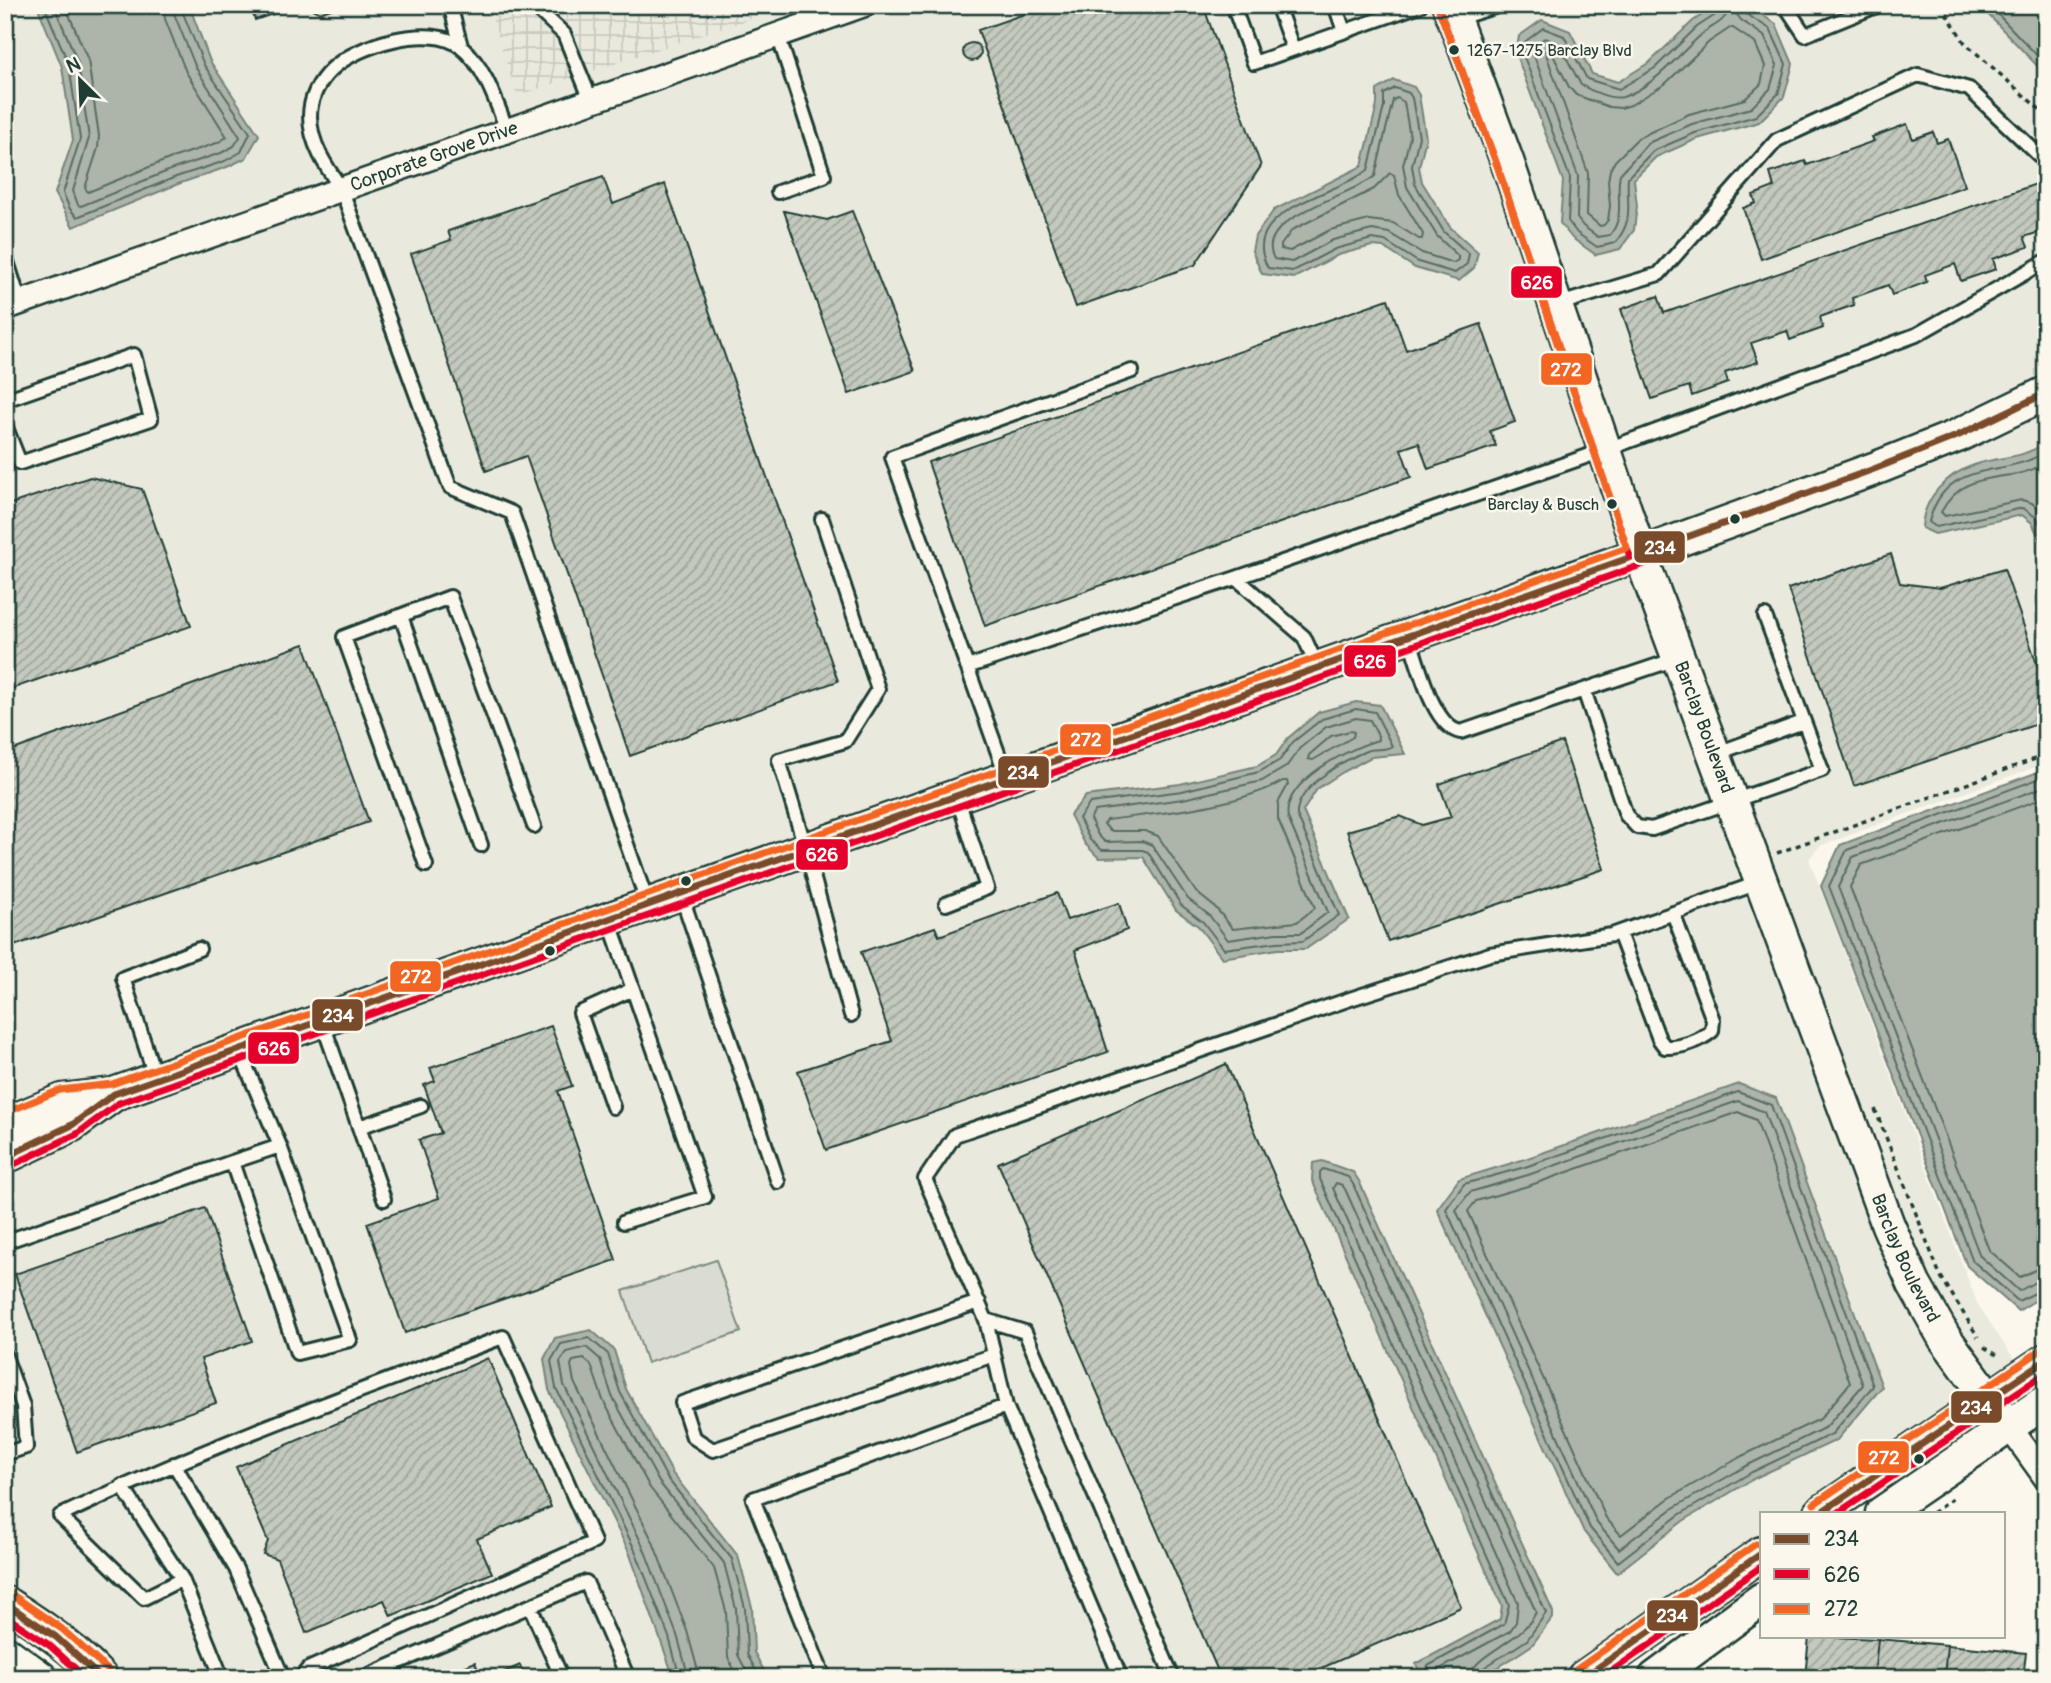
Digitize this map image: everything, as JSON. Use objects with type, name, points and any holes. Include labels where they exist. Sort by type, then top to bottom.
[{"type":"street","name":"Corporate Grove Drive","points":[[13,305],[863,5]]},
{"type":"street","name":"Barclay Boulevard","points":[[1452,12],[1507,161],[1640,554],[1714,754],[1732,802],[1768,864],[1888,1224],[1914,1284],[1938,1327],[2008,1425]]},
{"type":"street","points":[[5,1124],[63,1100],[114,1094],[1640,554],[1874,469],[1957,436],[2046,393]]},
{"type":"street","points":[[5,1157],[72,1125],[114,1094]]},
{"type":"street","points":[[1821,1512],[2046,1360]]},
{"type":"street","points":[[1883,1512],[2046,1401]]},
{"type":"street","points":[[2008,1425],[2046,1478]]},
{"type":"street","points":[[1583,1678],[1760,1554]]},
{"type":"street","points":[[1655,1678],[1760,1600]]},
{"type":"street","points":[[5,1603],[33,1621],[90,1666],[101,1678]]},
{"type":"street","points":[[5,1652],[41,1678]]},
{"type":"lane","points":[[450,5],[461,47]]},
{"type":"lane","points":[[533,5],[564,34],[591,100]]},
{"type":"lane","points":[[1233,5],[1254,63],[1420,5]]},
{"type":"lane","points":[[1277,5],[1293,49]]},
{"type":"lane","points":[[1335,5],[1344,32]]},
{"type":"lane","points":[[1452,12],[1501,5]]},
{"type":"lane","points":[[1785,5],[1805,35],[1879,5]]},
{"type":"lane","points":[[507,130],[488,85],[472,59],[446,37],[421,35],[363,51],[332,68],[315,89],[310,115],[313,136],[323,163],[341,188],[450,487],[512,513],[648,906]]},
{"type":"lane","points":[[778,35],[824,176],[778,192]]},
{"type":"lane","points":[[1556,305],[1659,274],[1777,141],[1918,75],[1969,89],[2046,162]]},
{"type":"lane","points":[[5,256],[13,305]]},
{"type":"lane","points":[[967,667],[1236,578],[1605,450],[1916,335],[2046,261]]},
{"type":"lane","points":[[5,400],[134,355],[150,419],[20,464],[5,425]]},
{"type":"lane","points":[[1007,778],[892,457],[1132,371]]},
{"type":"lane","points":[[822,519],[878,688],[845,741],[779,760],[851,1015]]},
{"type":"lane","points":[[1236,578],[1304,637],[1318,668]]},
{"type":"lane","points":[[426,865],[344,636],[450,597],[534,826]]},
{"type":"lane","points":[[401,616],[481,845]]},
{"type":"lane","points":[[1584,690],[1626,815],[1637,827],[1652,829],[1822,770],[1765,616]]},
{"type":"lane","points":[[1409,636],[1437,716],[1451,731],[1461,732],[1679,658]]},
{"type":"lane","points":[[1714,754],[1803,722]]},
{"type":"lane","points":[[946,904],[987,888],[957,796]]},
{"type":"lane","points":[[1121,1678],[1006,1406],[986,1320],[925,1178],[955,1135],[1353,998],[1490,954],[1619,933],[1673,913],[1768,864]]},
{"type":"lane","points":[[681,894],[778,1182]]},
{"type":"lane","points":[[1619,933],[1659,1039],[1665,1047],[1675,1048],[1704,1038],[1712,1031],[1713,1020],[1673,913]]},
{"type":"lane","points":[[609,919],[705,1198],[624,1223]]},
{"type":"lane","points":[[156,1079],[123,978],[199,948]]},
{"type":"lane","points":[[613,1107],[580,1013],[634,989]]},
{"type":"lane","points":[[322,1021],[384,1199]]},
{"type":"lane","points":[[232,1162],[297,1353],[350,1340],[280,1146],[239,1050]]},
{"type":"lane","points":[[359,1127],[421,1106]]},
{"type":"lane","points":[[5,1242],[280,1146]]},
{"type":"lane","points":[[979,1302],[682,1403],[693,1437],[713,1450],[994,1355]]},
{"type":"lane","points":[[986,1320],[1025,1332],[1173,1678]]},
{"type":"lane","points":[[182,1579],[144,1598],[60,1516],[174,1464],[503,1337],[594,1542],[308,1669],[301,1678]]},
{"type":"lane","points":[[5,1356],[23,1406],[26,1447],[5,1454]]},
{"type":"lane","points":[[824,1678],[753,1499],[1006,1406]]},
{"type":"lane","points":[[174,1464],[236,1569],[283,1678]]},
{"type":"lane","points":[[122,1486],[182,1579],[222,1678]]},
{"type":"lane","points":[[362,1678],[586,1582],[628,1678]]},
{"type":"lane","points":[[530,1606],[562,1678]]},
{"type":"path","points":[[1941,5],[1965,43],[2046,115]]},
{"type":"path","points":[[1768,864],[2046,755]]},
{"type":"path","points":[[1870,1097],[1940,1275],[1984,1346],[1997,1356]]},
{"type":"shaded area","points":[[5,5],[2046,5],[2046,763],[1820,846],[1809,859],[1977,1303],[2024,1374],[1943,1411],[1796,1512],[1760,1512],[1760,1537],[1557,1678],[118,1678],[47,1612],[5,1588]]},
{"type":"shaded area","points":[[488,5],[792,5],[517,96]]},
{"type":"shaded area","points":[[716,1260],[741,1332],[647,1363],[623,1291]]},
{"type":"water","points":[[37,5],[189,5],[210,61],[259,135],[246,158],[73,227],[55,193],[73,140],[62,67]]},
{"type":"water","points":[[1717,5],[1746,5],[1776,24],[1793,64],[1784,97],[1759,122],[1697,139],[1656,157],[1634,179],[1637,206],[1634,230],[1620,249],[1596,255],[1572,238],[1560,223],[1563,181],[1516,54],[1519,36],[1542,20],[1570,31],[1592,74],[1618,82],[1650,62],[1693,21]]},
{"type":"water","points":[[1979,5],[2046,5],[2046,75]]},
{"type":"water","points":[[1394,80],[1414,87],[1419,95],[1426,138],[1419,167],[1422,182],[1450,227],[1478,252],[1474,268],[1459,281],[1415,268],[1383,247],[1372,246],[1338,255],[1294,278],[1262,274],[1252,251],[1255,236],[1274,210],[1362,166],[1377,105],[1377,90]]},
{"type":"water","points":[[2046,442],[2046,552],[2032,523],[2022,515],[1935,534],[1922,528],[1923,517],[1932,497],[1955,474],[1984,462],[2028,452]]},
{"type":"water","points":[[1356,702],[1380,705],[1405,754],[1371,757],[1343,772],[1317,789],[1303,811],[1349,919],[1306,949],[1278,949],[1222,958],[1198,926],[1176,910],[1143,857],[1099,858],[1085,844],[1070,815],[1086,796],[1180,784],[1257,766],[1276,755],[1288,738],[1319,712]]},
{"type":"water","points":[[2046,769],[2046,1294],[2018,1311],[1967,1266],[1821,886],[1840,845]]},
{"type":"water","points":[[1739,1084],[1776,1098],[1882,1387],[1837,1440],[1755,1478],[1683,1521],[1617,1573],[1584,1532],[1437,1209],[1459,1179],[1522,1160]]},
{"type":"water","points":[[1322,1161],[1353,1172],[1359,1181],[1553,1612],[1553,1617],[1532,1645],[1482,1678],[1422,1678],[1416,1664],[1500,1619],[1502,1606],[1312,1180],[1313,1163]]},
{"type":"water","points":[[591,1330],[614,1350],[626,1389],[673,1474],[738,1556],[752,1607],[754,1652],[768,1678],[674,1678],[629,1552],[549,1390],[544,1359],[555,1338]]},
{"type":"building","points":[[250,5],[300,5],[255,20]]},
{"type":"building","points":[[305,5],[342,5],[320,13]]},
{"type":"building","points":[[1050,5],[1203,5],[1261,166],[1195,265],[1076,307],[978,30]]},
{"type":"building","points":[[972,43],[980,48],[981,52],[976,60],[972,61],[964,56],[963,52],[968,44]]},
{"type":"building","points":[[1907,124],[1913,139],[1933,132],[1937,143],[1948,139],[1965,186],[1761,259],[1743,208],[1756,203],[1753,195],[1774,187],[1770,173],[1805,161],[1807,165],[1874,141],[1872,137]]},
{"type":"building","points":[[603,177],[613,204],[665,184],[838,681],[630,756],[526,456],[486,471],[411,254],[451,240],[448,231]]},
{"type":"building","points":[[2039,183],[2046,201],[2046,230],[2024,237],[2028,247],[1993,259],[1996,269],[1961,281],[1955,264],[1925,275],[1927,282],[1892,295],[1888,285],[1852,298],[1854,305],[1820,317],[1823,328],[1790,340],[1787,331],[1751,343],[1758,362],[1725,373],[1728,383],[1692,396],[1689,386],[1652,399],[1621,309],[1658,296],[1664,313]]},
{"type":"building","points":[[784,211],[827,220],[852,211],[915,371],[849,394]]},
{"type":"building","points":[[1388,299],[1406,350],[1481,324],[1515,422],[1490,431],[1496,446],[1428,469],[1419,443],[1401,449],[1411,477],[985,626],[928,462]]},
{"type":"building","points":[[90,477],[142,489],[191,626],[5,691],[5,506]]},
{"type":"building","points":[[1891,554],[1900,583],[1940,588],[2004,569],[2046,690],[2046,721],[1854,786],[1788,589]]},
{"type":"building","points":[[304,644],[369,822],[5,949],[5,753]]},
{"type":"building","points":[[1562,742],[1604,869],[1388,941],[1347,831],[1400,816],[1422,825],[1451,817],[1439,784]]},
{"type":"building","points":[[1057,893],[1067,920],[1119,903],[1127,930],[1075,950],[1108,1052],[826,1150],[798,1071],[892,1041],[861,952],[935,927],[939,936]]},
{"type":"building","points":[[551,1026],[572,1086],[558,1091],[616,1260],[405,1333],[367,1223],[439,1198],[419,1140],[441,1133],[424,1085],[435,1081],[430,1068]]},
{"type":"building","points":[[1226,1064],[1461,1607],[1299,1678],[1221,1678],[998,1163]]},
{"type":"building","points":[[205,1208],[252,1341],[201,1359],[216,1403],[77,1452],[15,1274]]},
{"type":"building","points":[[488,1358],[551,1507],[477,1539],[492,1573],[391,1616],[384,1600],[306,1633],[277,1559],[263,1554],[268,1541],[236,1467]]},
{"type":"building","points":[[1809,1638],[1878,1639],[1874,1678],[1805,1678]]},
{"type":"building","points":[[1878,1639],[1947,1645],[1944,1678],[1874,1678]]},
{"type":"building","points":[[1947,1645],[2026,1653],[2023,1678],[1944,1678]]},
{"type":"building","points":[[475,1662],[481,1678],[438,1678]]},
{"type":"building","points":[[520,1665],[525,1678],[491,1678]]},
{"type":"transit line","name":"626","points":[[1439,9],[1497,165],[1630,557]]},
{"type":"transit line","name":"272","points":[[5,1113],[60,1090],[112,1084],[1627,548],[1497,165],[1439,9]]},
{"type":"transit line","name":"234","points":[[5,1157],[72,1125],[114,1094],[1640,554],[1874,469],[1957,436],[2046,393]]},
{"type":"transit line","name":"626","points":[[10,1166],[77,1134],[119,1103],[1644,564]]},
{"type":"transit line","name":"272","points":[[1814,1504],[2040,1351]]},
{"type":"transit line","name":"234","points":[[1821,1512],[2046,1360]]},
{"type":"transit line","name":"626","points":[[1839,1512],[2046,1373]]},
{"type":"transit line","name":"272","points":[[1577,1669],[1756,1544]]},
{"type":"transit line","name":"234","points":[[1583,1678],[1760,1554]]},
{"type":"transit line","name":"626","points":[[1602,1678],[1760,1567]]},
{"type":"transit line","name":"272","points":[[11,1594],[62,1629],[109,1671]]},
{"type":"transit line","name":"234","points":[[5,1603],[56,1637],[101,1678]]},
{"type":"transit line","name":"626","points":[[5,1616],[49,1645],[86,1678]]},
{"type":"place","name":"1267-1275 Barclay Blvd","points":[[1454,50]]},
{"type":"place","name":"Barclay & Busch","points":[[1612,504]]}]
